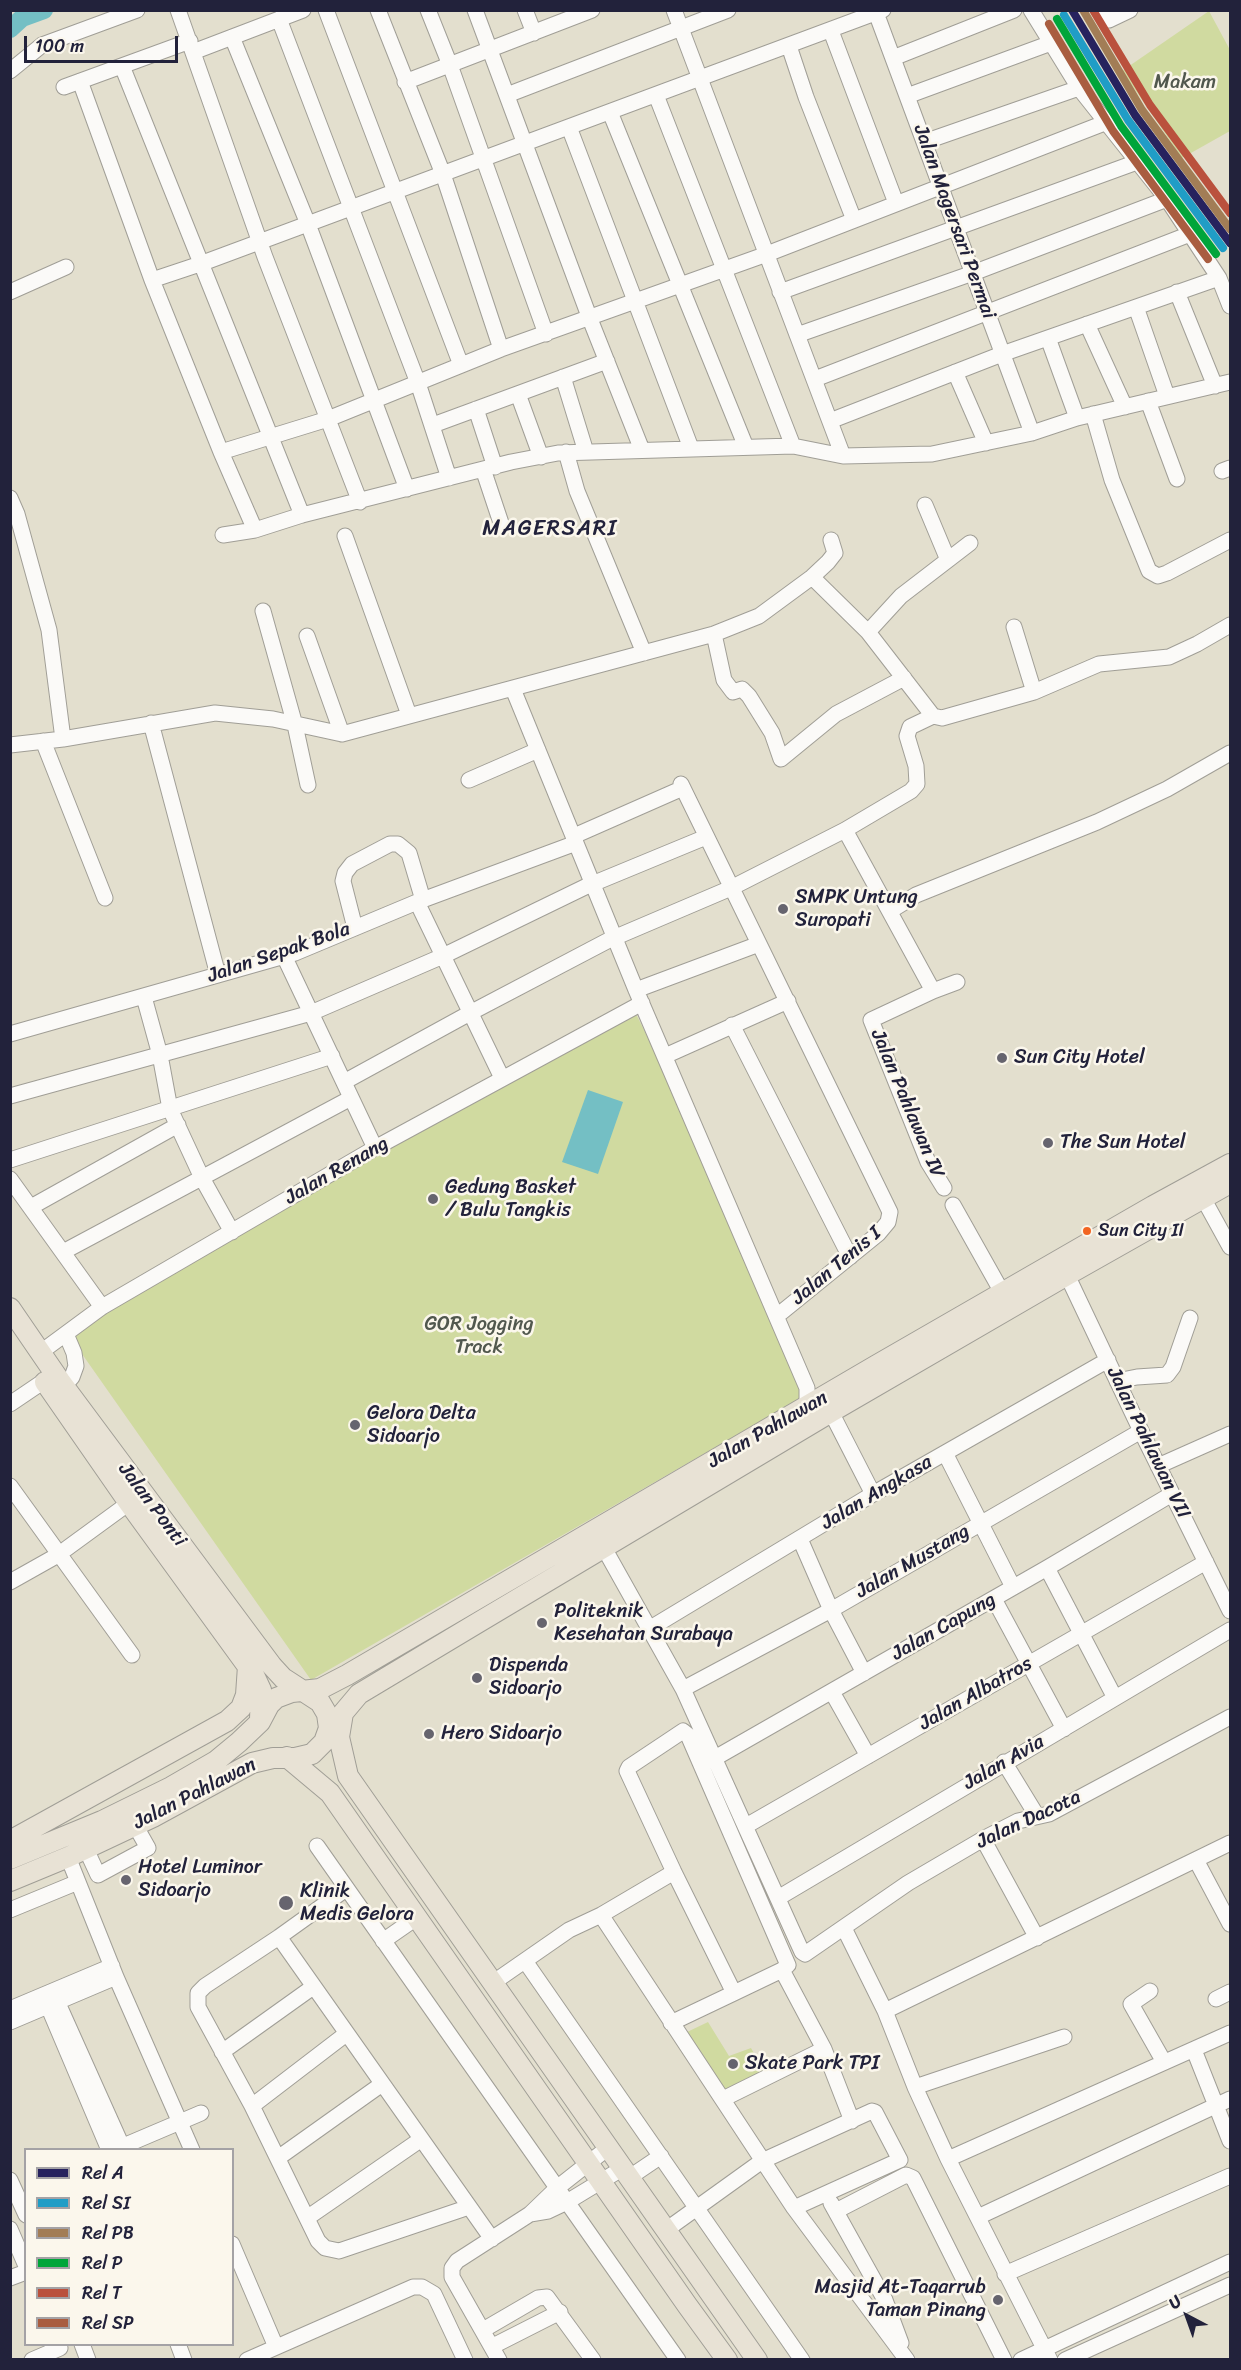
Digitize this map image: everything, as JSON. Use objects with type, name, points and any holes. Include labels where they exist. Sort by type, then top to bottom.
[{"type":"main road","name":"Jalan Pahlawan","points":[[10,1881],[77,1853],[135,1825],[237,1769],[263,1759],[296,1758],[312,1754],[332,1739],[344,1713],[359,1694],[604,1548],[821,1406],[1003,1294],[1157,1214],[1230,1164]]},
{"type":"main road","name":"Jalan Pahlawan","points":[[1157,1214],[1203,1198],[1230,1183]]},
{"type":"main road","name":"Jalan Pahlawan","points":[[10,1859],[102,1821],[171,1787],[216,1761],[260,1722],[269,1705],[276,1698],[292,1692],[320,1689],[347,1675],[821,1406],[1067,1275],[1137,1225]]},
{"type":"main road","name":"Jalan Ponti","points":[[10,1308],[64,1386],[129,1503],[248,1666],[261,1690],[260,1722]]},
{"type":"main road","name":"Jalan Ponti","points":[[10,1329],[44,1381],[85,1427],[272,1666],[283,1678],[305,1692]]},
{"type":"main road","points":[[10,1841],[227,1721],[241,1708],[246,1695],[248,1666]]},
{"type":"main road","points":[[305,1692],[320,1702],[327,1714],[332,1739],[348,1776],[757,2360]]},
{"type":"main road","points":[[287,1757],[330,1793],[727,2360]]},
{"type":"main road","points":[[479,2005],[496,1986]]},
{"type":"main road","points":[[687,2305],[709,2291]]},
{"type":"street","points":[[10,71],[42,45],[137,10]]},
{"type":"street","points":[[178,10],[260,241],[360,502]]},
{"type":"street","points":[[64,87],[122,66],[232,37],[303,10]]},
{"type":"street","points":[[326,10],[461,365]]},
{"type":"street","points":[[378,10],[442,174],[501,349]]},
{"type":"street","points":[[428,10],[450,65],[546,334]]},
{"type":"street","points":[[475,10],[590,319],[642,450]]},
{"type":"street","points":[[525,10],[534,33]]},
{"type":"street","points":[[405,82],[490,51],[575,13],[592,10]]},
{"type":"street","points":[[674,10],[843,456]]},
{"type":"street","points":[[507,95],[728,10]]},
{"type":"street","points":[[893,58],[1014,10]]},
{"type":"street","points":[[1031,10],[1079,88],[1167,199],[1219,278],[1230,306]]},
{"type":"street","points":[[1099,10],[1104,18],[1109,20],[1130,10]]},
{"type":"street","points":[[152,280],[308,225],[351,207],[831,31],[878,11]]},
{"type":"street","name":"Jalan Magersari Permai","points":[[878,11],[893,58],[1032,433]]},
{"type":"street","points":[[279,19],[418,383],[448,478]]},
{"type":"street","points":[[831,31],[896,203]]},
{"type":"street","points":[[232,37],[308,225],[407,489]]},
{"type":"street","points":[[907,96],[1051,43]]},
{"type":"street","points":[[789,46],[806,97],[854,220]]},
{"type":"street","points":[[122,66],[302,515]]},
{"type":"street","points":[[80,81],[152,280],[255,530]]},
{"type":"street","points":[[924,142],[1079,88]]},
{"type":"street","points":[[656,95],[793,446]]},
{"type":"street","points":[[610,112],[746,447]]},
{"type":"street","points":[[221,452],[328,419],[501,349],[767,254],[1107,122]]},
{"type":"street","points":[[569,127],[691,448]]},
{"type":"street","points":[[780,292],[1137,162]]},
{"type":"street","points":[[797,335],[973,273],[1167,199]]},
{"type":"street","points":[[815,379],[1190,234]]},
{"type":"street","points":[[10,292],[66,267]]},
{"type":"street","points":[[830,421],[1002,354],[1219,278]]},
{"type":"street","points":[[1177,292],[1215,386]]},
{"type":"street","points":[[1136,307],[1167,396]]},
{"type":"street","points":[[1087,324],[1125,407]]},
{"type":"street","points":[[1048,338],[1077,418]]},
{"type":"street","points":[[433,425],[607,361]]},
{"type":"street","points":[[955,372],[986,442]]},
{"type":"street","points":[[562,377],[586,452]]},
{"type":"street","points":[[223,535],[255,530],[302,515],[448,478],[566,452],[793,446],[843,456],[932,454],[1032,433],[1077,418],[1230,382]]},
{"type":"street","points":[[518,394],[541,457]]},
{"type":"street","points":[[1148,401],[1177,479]]},
{"type":"street","points":[[476,409],[502,526]]},
{"type":"street","points":[[1094,414],[1112,480],[1149,572],[1158,576],[1167,573],[1230,540]]},
{"type":"street","points":[[566,452],[577,491],[644,653]]},
{"type":"street","points":[[10,498],[17,514],[49,630],[63,739]]},
{"type":"street","points":[[925,505],[948,560]]},
{"type":"street","points":[[345,536],[409,715]]},
{"type":"street","points":[[10,746],[215,713],[273,720],[342,734],[714,634],[759,616],[812,577],[835,553],[831,540]]},
{"type":"street","points":[[868,632],[902,596],[970,543]]},
{"type":"street","points":[[812,577],[868,632],[933,716]]},
{"type":"street","points":[[263,611],[296,725],[308,785]]},
{"type":"street","points":[[344,1082],[470,1013],[615,938],[731,888],[845,830],[911,791],[917,784],[907,736],[910,727],[933,716],[942,718],[1034,692],[1099,664],[1169,657],[1230,625]]},
{"type":"street","points":[[1014,627],[1034,692]]},
{"type":"street","points":[[714,634],[724,680],[733,692],[742,689],[749,696],[772,733],[781,759],[836,714],[904,678]]},
{"type":"street","points":[[307,636],[342,734]]},
{"type":"street","points":[[513,689],[639,997],[777,1316],[821,1406],[873,1494]]},
{"type":"street","points":[[151,723],[218,975]]},
{"type":"street","points":[[43,741],[105,898]]},
{"type":"street","points":[[469,780],[538,750]]},
{"type":"street","points":[[890,911],[916,895],[1107,818],[1167,789],[1230,753]]},
{"type":"street","name":"Jalan Sepak Bola","points":[[10,1034],[284,956],[575,840],[682,786],[706,837]]},
{"type":"street","points":[[845,830],[933,991],[957,982]]},
{"type":"street","points":[[10,1096],[311,1013],[443,956],[592,884],[706,837],[788,1001],[732,1024],[665,1056]]},
{"type":"street","points":[[355,928],[344,880],[345,873],[352,864],[390,844],[398,844],[409,853],[420,901],[443,956],[502,1078]]},
{"type":"street","name":"Jalan Renang","points":[[41,1353],[102,1307],[639,997],[759,944]]},
{"type":"street","points":[[284,956],[375,1148]]},
{"type":"street","name":"Jalan Pahlawan IV","points":[[933,991],[871,1020],[928,1162],[944,1188]]},
{"type":"street","points":[[144,997],[160,1054],[170,1108],[202,1178],[232,1232]]},
{"type":"street","name":"Jalan Tenis I","points":[[777,1316],[878,1234],[888,1222],[890,1212],[788,1001]]},
{"type":"street","points":[[732,1024],[850,1257]]},
{"type":"street","points":[[10,1160],[332,1056]]},
{"type":"street","points":[[63,1252],[351,1098]]},
{"type":"street","points":[[32,1207],[178,1125]]},
{"type":"street","points":[[10,1179],[102,1307]]},
{"type":"street","points":[[1203,1198],[1230,1247]]},
{"type":"street","points":[[953,1205],[1003,1294]]},
{"type":"street","name":"Jalan Pahlawan VII","points":[[1067,1275],[1158,1466],[1229,1604]]},
{"type":"street","points":[[1117,1381],[1167,1375],[1173,1367],[1190,1318]]},
{"type":"street","points":[[64,1386],[72,1377],[76,1366],[74,1353],[66,1334]]},
{"type":"street","name":"Jalan Angkasa","points":[[649,1629],[873,1494],[1108,1360]]},
{"type":"street","points":[[10,1404],[44,1381]]},
{"type":"street","name":"Jalan Mustang","points":[[683,1689],[831,1610],[1141,1431]]},
{"type":"street","points":[[1158,1466],[1230,1434]]},
{"type":"street","points":[[945,1453],[1013,1587]]},
{"type":"street","points":[[10,1486],[62,1552],[132,1655]]},
{"type":"street","name":"Jalan Capung","points":[[715,1758],[994,1599],[1172,1494]]},
{"type":"street","points":[[10,1582],[62,1552],[129,1503]]},
{"type":"street","points":[[800,1539],[831,1610],[864,1673]]},
{"type":"street","points":[[604,1548],[683,1689],[778,1898]]},
{"type":"street","name":"Jalan Albatros","points":[[746,1826],[1206,1562]]},
{"type":"street","points":[[1047,1568],[1115,1698]]},
{"type":"street","points":[[994,1599],[1064,1729]]},
{"type":"street","name":"Jalan Avia","points":[[778,1898],[1230,1630]]},
{"type":"street","points":[[832,1692],[868,1756]]},
{"type":"street","name":"Jalan Dacota","points":[[778,1898],[802,1952],[805,1954],[908,1883],[983,1839],[1018,1821],[1049,1814],[1230,1717]]},
{"type":"street","points":[[671,2023],[734,1993],[782,1970],[788,1965],[688,1735],[683,1731],[628,1767],[627,1771],[734,1993]]},
{"type":"street","points":[[1004,1762],[1037,1816]]},
{"type":"street","points":[[77,1853],[98,1875],[148,1848],[135,1825]]},
{"type":"street","points":[[983,1839],[1037,1938]]},
{"type":"street","points":[[885,2011],[1230,1843]]},
{"type":"street","points":[[317,1846],[678,2360]]},
{"type":"street","points":[[77,1853],[78,1882],[191,2148]]},
{"type":"street","points":[[1196,1860],[1230,1924]]},
{"type":"street","points":[[496,1986],[525,1961],[569,1930],[601,1915],[674,1872]]},
{"type":"street","points":[[10,1910],[78,1882]]},
{"type":"street","points":[[347,1891],[280,1940],[205,1986],[198,1993],[198,2007],[252,2106],[318,2241],[329,2250],[339,2251],[468,2207]]},
{"type":"street","points":[[601,1915],[794,2208],[907,2360]]},
{"type":"street","points":[[383,1941],[416,1918]]},
{"type":"street","points":[[844,1928],[885,2011],[915,2087],[948,2159],[1048,2354]]},
{"type":"street","points":[[280,1940],[492,2239]]},
{"type":"street","points":[[525,1961],[802,2360]]},
{"type":"street","points":[[782,1970],[824,2049],[852,2121]]},
{"type":"street","points":[[10,2022],[114,1971]]},
{"type":"street","points":[[10,2009],[114,1971]]},
{"type":"street","points":[[222,2052],[313,1987]]},
{"type":"street","points":[[1150,1991],[1131,2004],[1164,2062]]},
{"type":"street","points":[[1216,1999],[1230,1992]]},
{"type":"street","points":[[52,2003],[115,2148],[201,2113]]},
{"type":"street","points":[[948,2159],[1230,2033]]},
{"type":"street","points":[[252,2106],[346,2034]]},
{"type":"street","points":[[915,2087],[1064,2037]]},
{"type":"street","points":[[723,2099],[824,2049]]},
{"type":"street","points":[[1194,2050],[1230,2140]]},
{"type":"street","points":[[278,2158],[382,2084]]},
{"type":"street","points":[[978,2217],[1230,2099]]},
{"type":"street","points":[[666,2230],[762,2161],[872,2111],[875,2112],[900,2160],[794,2208]]},
{"type":"street","points":[[307,2218],[420,2140]]},
{"type":"street","points":[[560,2312],[496,2353],[452,2277],[452,2268],[457,2261],[530,2214],[557,2188],[609,2147]]},
{"type":"street","points":[[530,2214],[548,2211],[601,2182],[661,2156]]},
{"type":"street","points":[[836,2211],[906,2175],[913,2178],[1004,2360]]},
{"type":"street","points":[[1005,2274],[1230,2176]]},
{"type":"street","points":[[15,2188],[24,2210]]},
{"type":"street","points":[[826,2193],[885,2300],[907,2360]]},
{"type":"street","points":[[10,2229],[24,2261]]},
{"type":"street","points":[[234,2249],[276,2347]]},
{"type":"street","points":[[1021,2360],[1048,2354],[1230,2262]]},
{"type":"street","points":[[1065,2360],[1230,2285]]},
{"type":"street","points":[[247,2360],[413,2287],[422,2287],[434,2294],[465,2360]]},
{"type":"street","points":[[483,2330],[543,2296],[550,2298],[592,2360]]},
{"type":"street","points":[[32,2360],[61,2351]]},
{"type":"green space","name":"Makam","points":[[1209,11],[1230,50],[1230,131],[1182,158],[1122,71]]},
{"type":"green space","name":"GOR Jogging Track","points":[[635,1012],[658,1058],[806,1395],[311,1680],[68,1334],[102,1307]]},
{"type":"green space","name":"Skate Park TPI","points":[[708,2022],[729,2056],[751,2048],[764,2071],[724,2091],[685,2033]]},
{"type":"water","points":[[588,1090],[623,1102],[598,1174],[562,1162]]},
{"type":"waterway","points":[[10,29],[22,18],[44,10]]},
{"type":"rail line","name":"A","points":[[1072,10],[1135,115],[1230,243]]},
{"type":"rail line","name":"PB","points":[[1083,10],[1142,110],[1230,229]]},
{"type":"rail line","name":"T","points":[[1093,10],[1150,105],[1230,213]]},
{"type":"rail line","name":"SI","points":[[1064,15],[1128,120],[1223,248]]},
{"type":"rail line","name":"P","points":[[1057,19],[1121,126],[1216,254]]},
{"type":"rail line","name":"SP","points":[[1049,24],[1113,131],[1208,259]]},
{"type":"place","name":"SMPK Untung Suropati","points":[[783,909]]},
{"type":"place","name":"Sun City Hotel","points":[[1002,1058]]},
{"type":"place","name":"The Sun Hotel","points":[[1048,1143]]},
{"type":"place","name":"Gedung Basket / Bulu Tangkis","points":[[433,1199]]},
{"type":"place","name":"Sun City II","points":[[1087,1231]]},
{"type":"place","name":"Gelora Delta Sidoarjo","points":[[355,1425]]},
{"type":"place","name":"Politeknik Kesehatan Surabaya","points":[[542,1623]]},
{"type":"place","name":"Dispenda Sidoarjo","points":[[477,1678]]},
{"type":"place","name":"Hero Sidoarjo","points":[[429,1734]]},
{"type":"place","name":"Hotel Luminor Sidoarjo","points":[[126,1880]]},
{"type":"place","name":"Klinik Medis Gelora","points":[[286,1903]]},
{"type":"place","name":"Skate Park TPI","points":[[733,2064]]},
{"type":"place","name":"Masjid At-Taqarrub Taman Pinang","points":[[998,2300]]},
{"type":"district","name":"MAGERSARI","points":[[550,529]]}]
